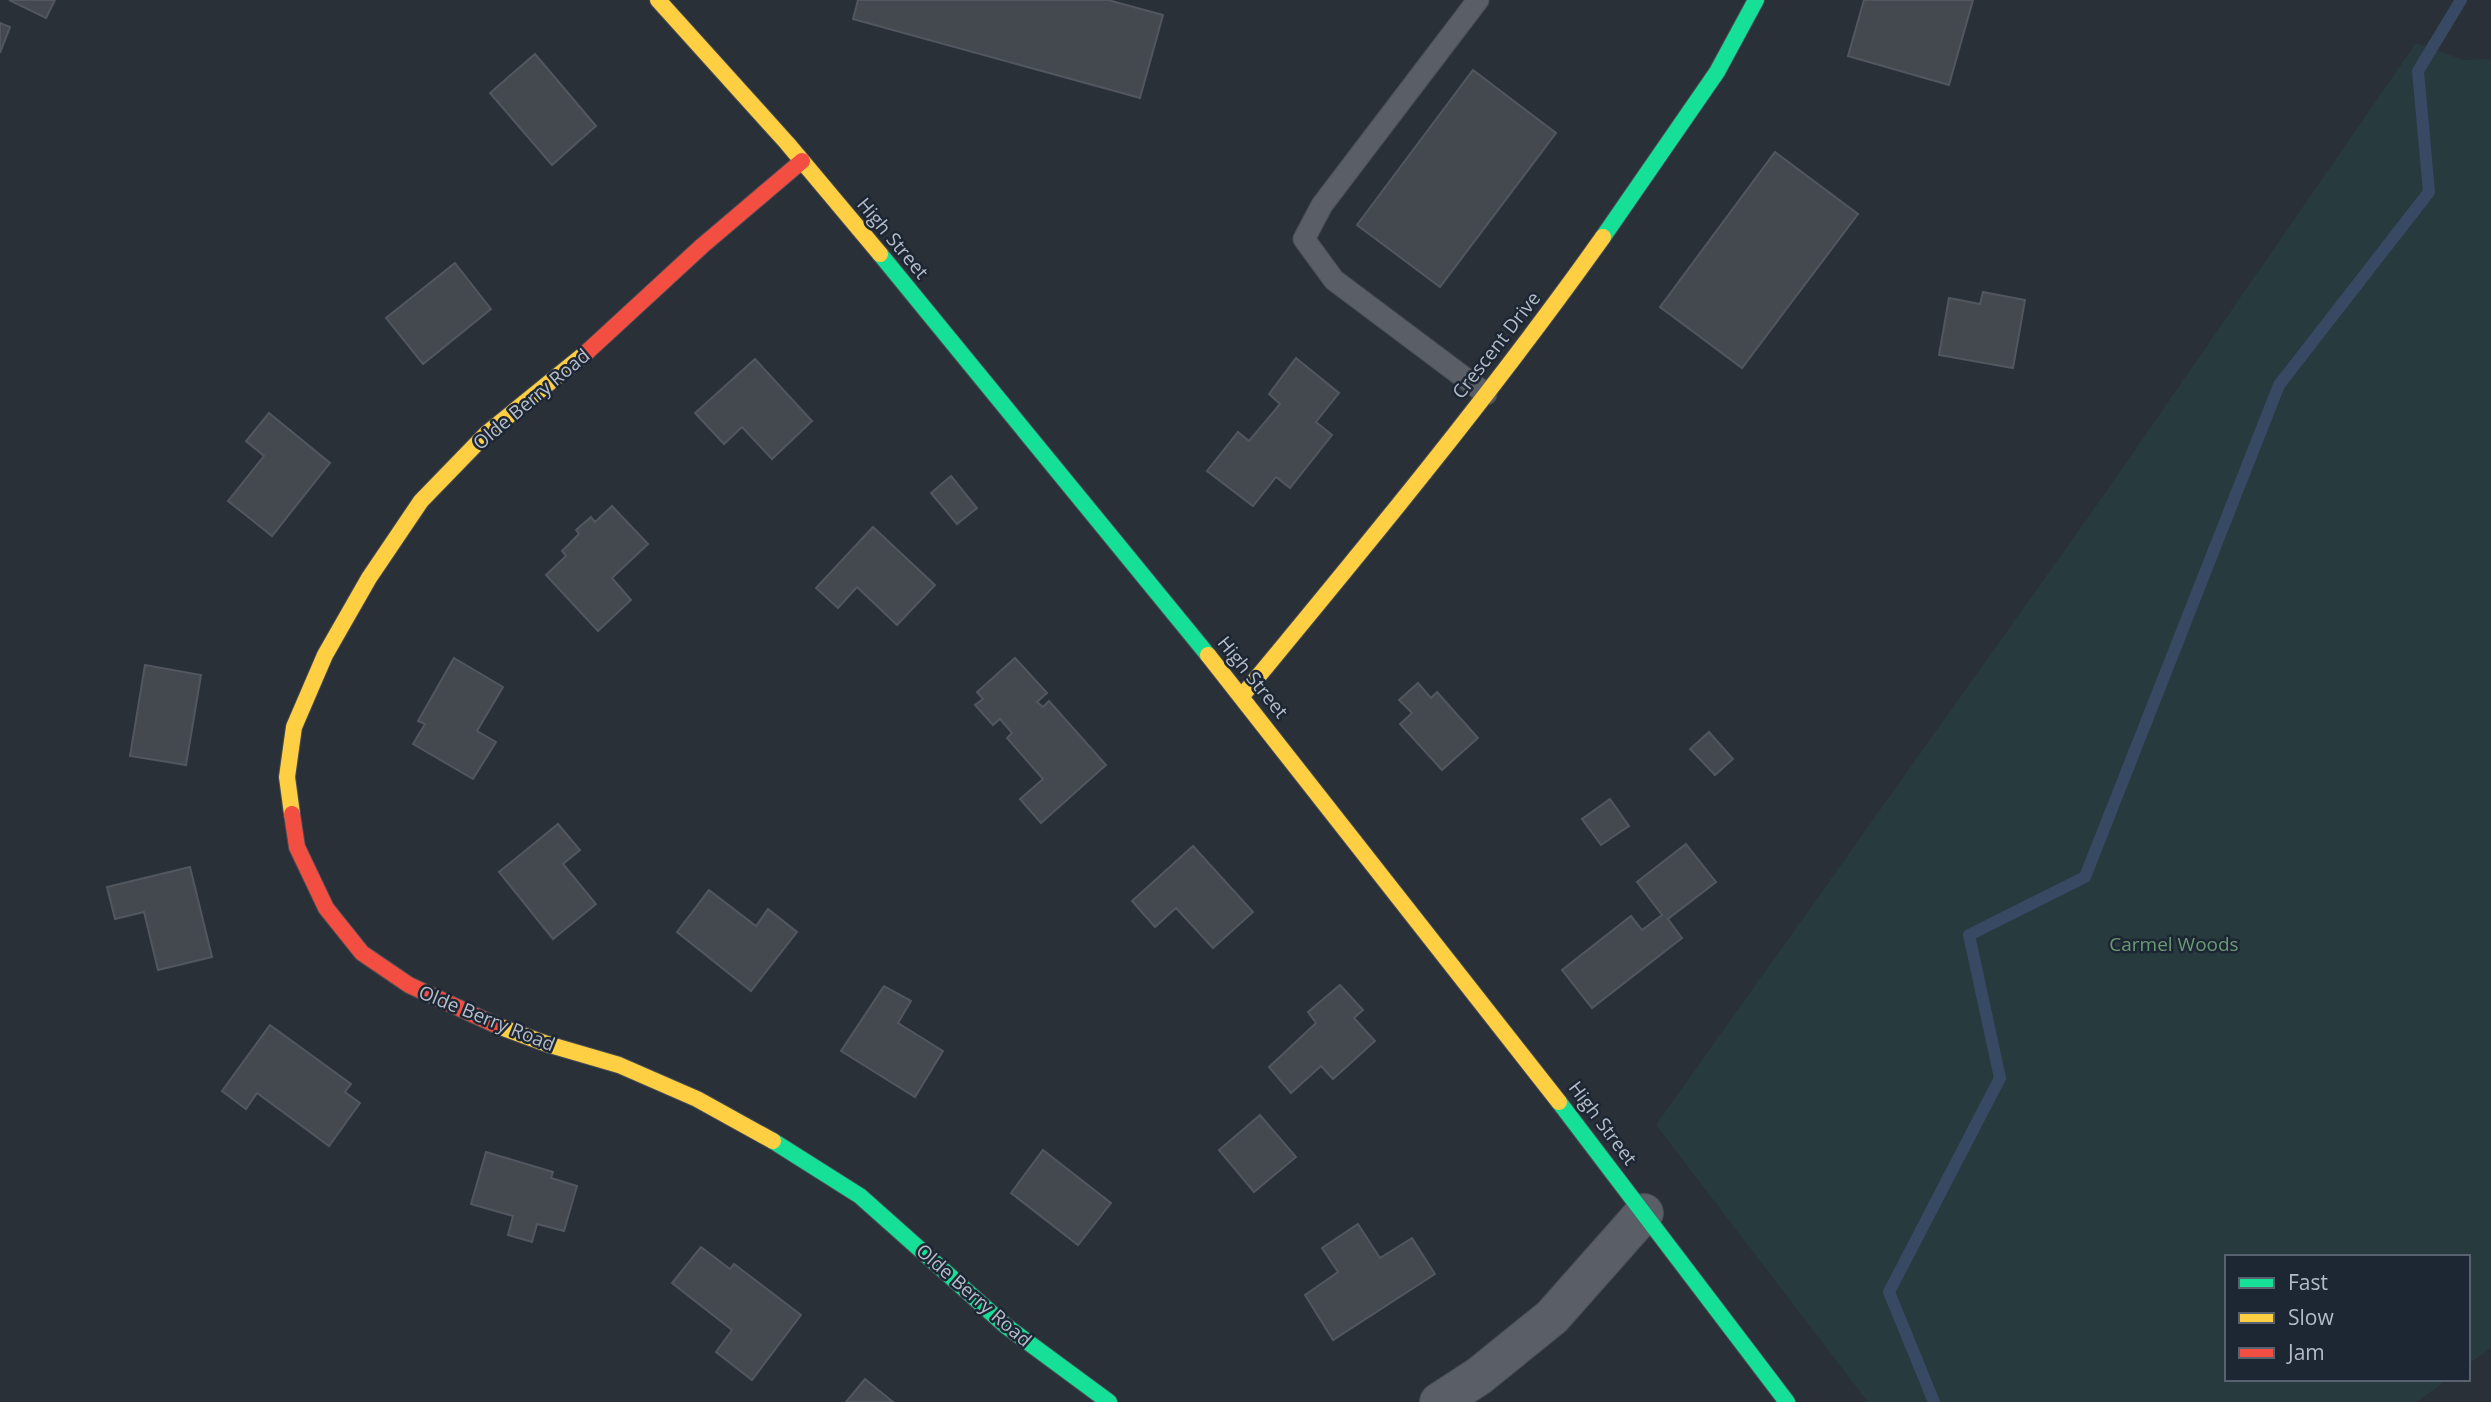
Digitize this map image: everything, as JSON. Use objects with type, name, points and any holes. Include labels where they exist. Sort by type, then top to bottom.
[{"type":"street","name":"High Street","points":[[659,0],[802,161],[1242,696],[1339,817],[1747,1345],[1787,1402]]},
{"type":"street","name":"Crescent Drive","points":[[1242,696],[1371,540],[1533,335],[1717,72],[1756,0]]},
{"type":"street","name":"Olde Berry Road","points":[[802,161],[702,246],[569,369],[486,434],[422,501],[369,578],[325,655],[293,727],[287,777],[297,847],[326,908],[362,953],[409,985],[477,1018],[547,1044],[619,1065],[698,1099],[776,1143],[860,1196],[1006,1326],[1109,1402]]},
{"type":"street","points":[[1440,1402],[1479,1376],[1552,1317],[1644,1213]]},
{"type":"lane","points":[[1478,0],[1322,205],[1304,239],[1334,280],[1486,394]]},
{"type":"green space","name":"Carmel Woods","points":[[2416,43],[2464,60],[2491,59],[2491,1348],[2470,1363],[2470,1255],[2225,1255],[2225,1381],[2445,1381],[2417,1402],[1868,1402],[1656,1125],[2106,492]]},
{"type":"building","points":[[9,0],[55,0],[46,18]]},
{"type":"building","points":[[858,0],[1108,0],[1163,15],[1140,98],[853,19]]},
{"type":"building","points":[[1864,0],[1973,0],[1949,85],[1848,56]]},
{"type":"building","points":[[0,23],[10,27],[0,53]]},
{"type":"building","points":[[535,54],[596,126],[552,165],[490,93]]},
{"type":"building","points":[[1473,70],[1556,133],[1440,287],[1357,225]]},
{"type":"building","points":[[1775,152],[1858,214],[1742,368],[1660,307]]},
{"type":"building","points":[[455,263],[491,309],[423,364],[386,318]]},
{"type":"building","points":[[1983,292],[2025,300],[2013,368],[1939,355],[1949,298],[1980,304]]},
{"type":"building","points":[[1296,358],[1339,393],[1316,422],[1332,435],[1290,488],[1276,477],[1253,506],[1207,471],[1238,432],[1249,441],[1280,404],[1269,394]]},
{"type":"building","points":[[755,359],[812,421],[772,459],[742,427],[724,444],[695,413]]},
{"type":"building","points":[[269,413],[330,463],[272,536],[228,501],[264,456],[246,441]]},
{"type":"building","points":[[951,476],[977,508],[957,524],[931,493]]},
{"type":"building","points":[[612,506],[648,544],[612,578],[631,600],[598,631],[546,575],[566,556],[562,551],[579,534],[576,530],[591,517],[595,522]]},
{"type":"building","points":[[873,527],[935,585],[897,625],[857,587],[838,608],[816,588]]},
{"type":"building","points":[[454,658],[503,687],[477,731],[496,742],[473,779],[413,744],[425,724],[418,721]]},
{"type":"building","points":[[1015,658],[1047,693],[1037,702],[1043,707],[1049,701],[1106,765],[1041,823],[1020,799],[1043,779],[1007,738],[1012,733],[1000,719],[993,725],[975,705],[983,699],[977,692]]},
{"type":"building","points":[[145,665],[201,675],[186,765],[130,756]]},
{"type":"building","points":[[1418,683],[1431,698],[1437,692],[1478,738],[1442,770],[1400,724],[1412,713],[1399,700]]},
{"type":"building","points":[[1709,732],[1733,759],[1715,775],[1690,749]]},
{"type":"building","points":[[1610,799],[1629,826],[1601,845],[1582,819]]},
{"type":"building","points":[[558,824],[580,850],[563,864],[596,904],[553,939],[499,872]]},
{"type":"building","points":[[1686,844],[1716,882],[1668,919],[1682,938],[1592,1008],[1562,970],[1631,916],[1642,930],[1662,915],[1637,882]]},
{"type":"building","points":[[1193,846],[1253,912],[1213,948],[1176,908],[1155,927],[1132,901]]},
{"type":"building","points":[[190,867],[212,957],[158,970],[144,912],[115,919],[107,887]]},
{"type":"building","points":[[709,890],[756,926],[768,909],[797,932],[751,991],[677,932]]},
{"type":"building","points":[[1340,985],[1363,1010],[1354,1018],[1375,1041],[1333,1079],[1321,1066],[1291,1093],[1269,1067],[1316,1023],[1308,1012]]},
{"type":"building","points":[[884,986],[911,1001],[898,1023],[943,1051],[915,1097],[841,1051]]},
{"type":"building","points":[[270,1025],[351,1084],[345,1092],[360,1103],[329,1146],[257,1093],[246,1109],[222,1091]]},
{"type":"building","points":[[1260,1115],[1296,1157],[1254,1192],[1219,1150]]},
{"type":"building","points":[[1043,1150],[1111,1203],[1078,1245],[1011,1193]]},
{"type":"building","points":[[486,1152],[553,1172],[551,1178],[577,1186],[564,1231],[537,1224],[532,1242],[508,1235],[513,1216],[471,1204]]},
{"type":"building","points":[[1358,1224],[1380,1258],[1412,1238],[1435,1274],[1333,1340],[1305,1295],[1338,1272],[1322,1248]]},
{"type":"building","points":[[701,1247],[730,1269],[734,1264],[801,1315],[752,1380],[716,1352],[732,1330],[672,1283]]},
{"type":"building","points":[[865,1379],[893,1402],[846,1402]]},
{"type":"waterway","points":[[1934,1402],[1889,1292],[2000,1078],[1969,935],[2085,877],[2279,385],[2429,192],[2418,71],[2461,0]]},
{"type":"traffic: fast","points":[[1603,237],[1717,72],[1756,0]]},
{"type":"traffic: fast","points":[[880,254],[1208,655]]},
{"type":"traffic: fast","points":[[1559,1102],[1787,1402]]},
{"type":"traffic: fast","points":[[773,1141],[860,1196],[1006,1326],[1109,1402]]},
{"type":"traffic: slow","points":[[658,0],[787,143],[880,254]]},
{"type":"traffic: slow","points":[[1242,696],[1472,413],[1603,237]]},
{"type":"traffic: slow","points":[[292,814],[287,777],[294,727],[325,655],[369,578],[421,501],[486,434],[587,352]]},
{"type":"traffic: slow","points":[[1208,655],[1559,1102]]},
{"type":"traffic: slow","points":[[498,1026],[547,1044],[619,1065],[697,1099],[773,1141]]},
{"type":"traffic: jam","points":[[587,352],[702,246],[802,161]]},
{"type":"traffic: jam","points":[[292,814],[297,847],[326,908],[362,953],[409,985],[498,1026]]}]
